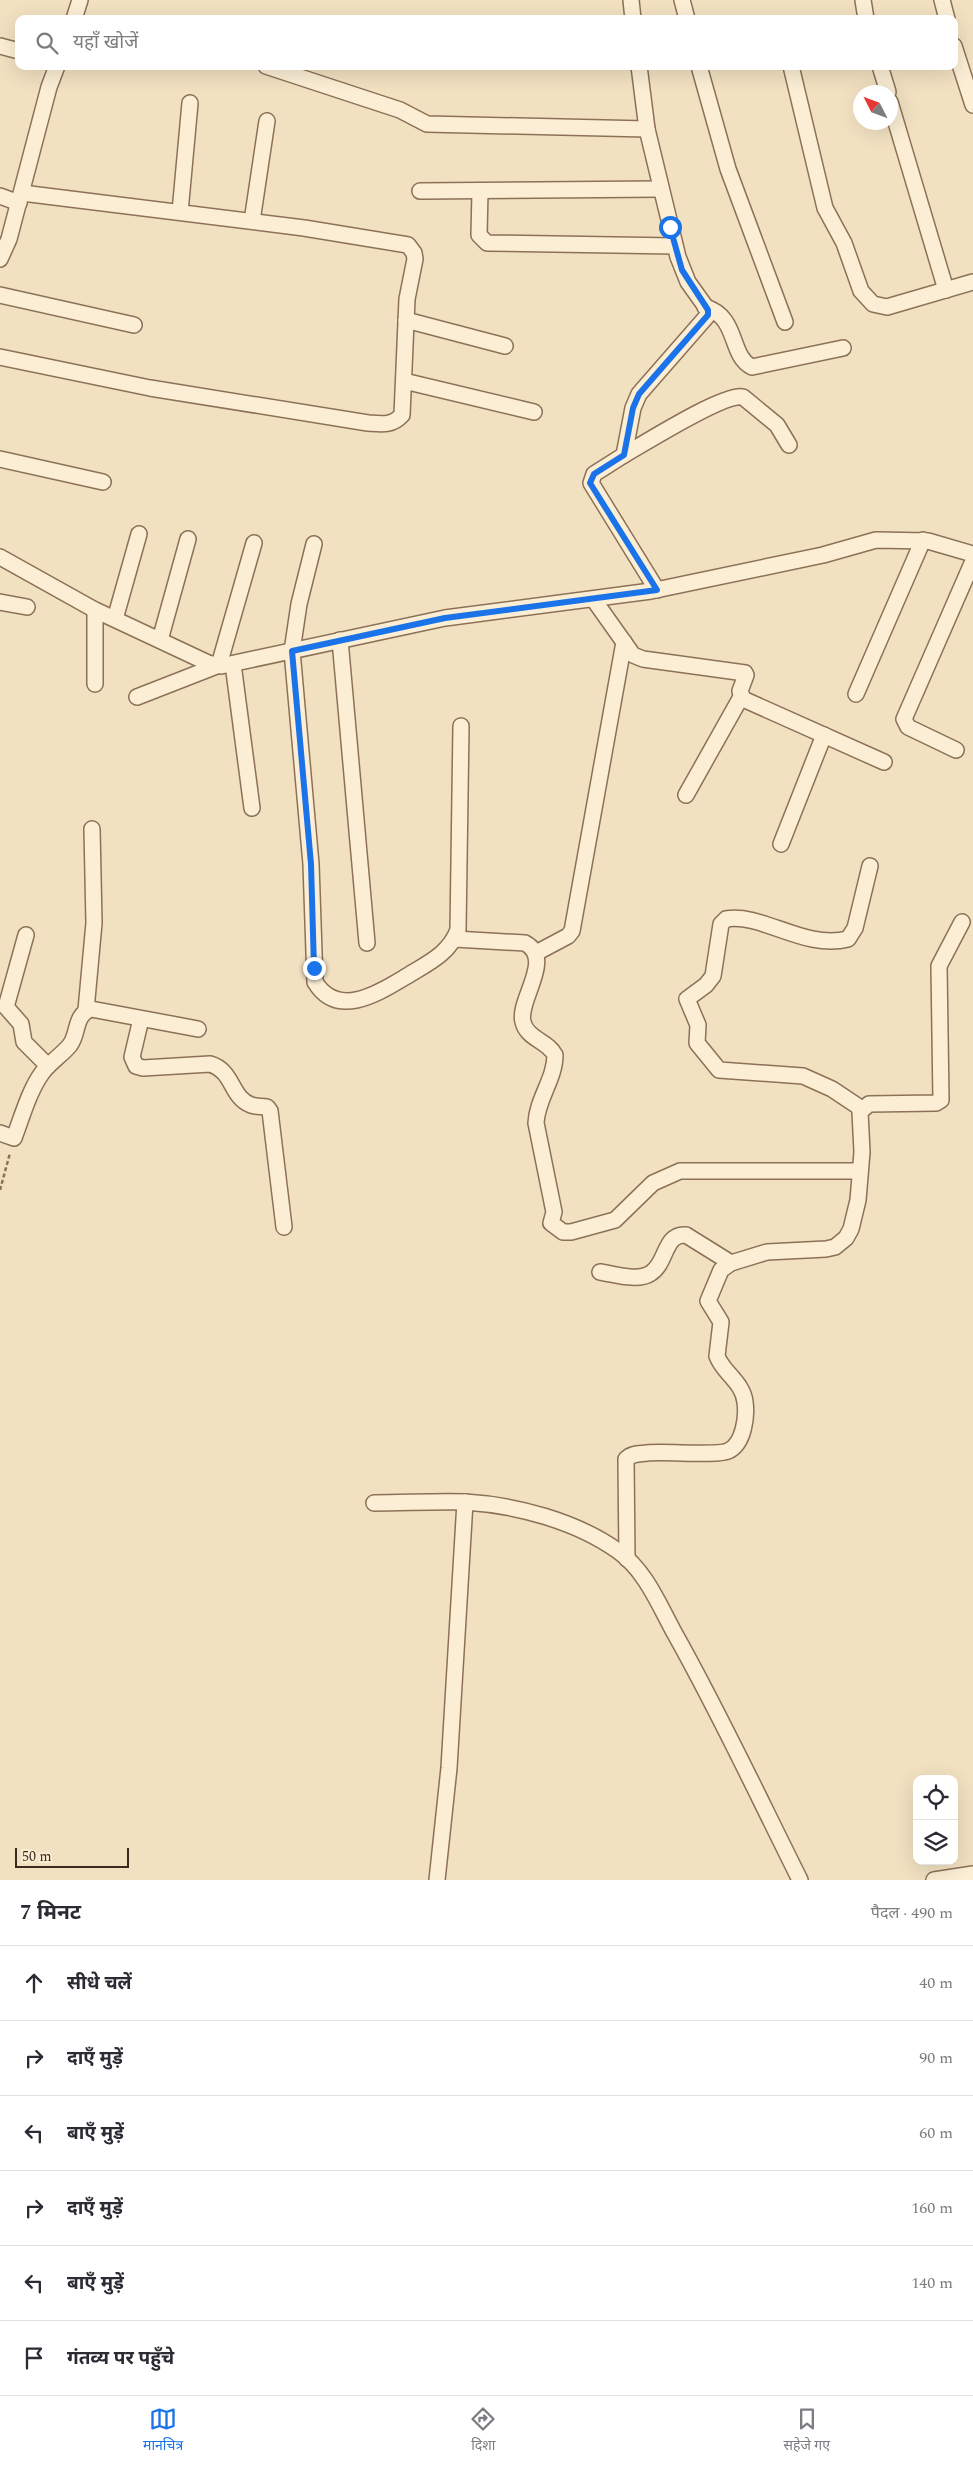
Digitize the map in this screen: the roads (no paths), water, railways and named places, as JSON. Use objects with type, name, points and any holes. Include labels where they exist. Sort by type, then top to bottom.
[{"type":"street","points":[[75,15],[80,0]]},
{"type":"street","points":[[631,0],[633,15]]},
{"type":"street","points":[[682,0],[686,15]]},
{"type":"street","points":[[863,0],[865,15]]},
{"type":"street","points":[[942,0],[946,15]]},
{"type":"street","points":[[0,46],[15,50]]},
{"type":"street","points":[[958,58],[973,105]]},
{"type":"street","points":[[0,259],[8,239],[49,87],[55,70]]},
{"type":"street","points":[[278,70],[400,110],[427,124],[647,129]]},
{"type":"street","points":[[624,455],[636,400],[708,315],[706,306],[688,282],[675,246],[647,129],[640,70]]},
{"type":"street","points":[[700,70],[728,169],[785,322]]},
{"type":"street","points":[[792,70],[825,208],[844,243],[861,291],[867,299],[879,307],[886,307],[973,282]]},
{"type":"street","points":[[881,70],[886,85]]},
{"type":"street","points":[[180,212],[190,103]]},
{"type":"street","points":[[252,221],[267,121]]},
{"type":"street","points":[[898,129],[946,290]]},
{"type":"street","points":[[420,190],[660,189]]},
{"type":"street","points":[[480,190],[479,235],[487,243],[675,246]]},
{"type":"street","points":[[0,196],[180,212],[252,221],[408,245],[414,253],[415,259],[407,299],[402,415],[396,422],[380,424],[150,388],[0,357]]},
{"type":"street","points":[[0,295],[134,325]]},
{"type":"street","points":[[706,306],[724,316],[745,362],[752,367],[843,348]]},
{"type":"street","points":[[406,320],[505,346]]},
{"type":"street","points":[[404,381],[534,412]]},
{"type":"street","points":[[657,590],[590,483],[594,474],[624,455],[717,404],[739,396],[743,397],[776,425],[789,445]]},
{"type":"street","points":[[0,460],[103,482]]},
{"type":"street","points":[[115,619],[138,534]]},
{"type":"street","points":[[160,640],[188,539]]},
{"type":"street","points":[[136,696],[226,665],[401,626],[484,611],[594,600],[657,590],[823,555],[876,540],[923,540],[973,554]]},
{"type":"street","points":[[856,694],[923,540]]},
{"type":"street","points":[[252,808],[226,665],[254,543]]},
{"type":"street","points":[[314,544],[299,604],[292,651],[311,864],[315,982],[326,996],[333,1000],[358,1001],[377,994],[439,957],[454,939],[458,930],[461,726]]},
{"type":"street","points":[[0,557],[94,610],[208,663],[226,665]]},
{"type":"street","points":[[956,750],[908,727],[904,719],[973,561]]},
{"type":"street","points":[[594,600],[632,655],[643,659],[745,673],[746,675],[740,691],[741,697],[686,795]]},
{"type":"street","points":[[0,602],[26,607]]},
{"type":"street","points":[[94,610],[95,684]]},
{"type":"street","points":[[340,640],[367,943]]},
{"type":"street","points":[[536,953],[568,936],[572,931],[624,642]]},
{"type":"street","points":[[741,697],[884,762]]},
{"type":"street","points":[[781,844],[824,735]]},
{"type":"street","points":[[7,1135],[38,1079],[48,1066],[70,1045],[80,1017],[86,1010],[94,923],[92,829]]},
{"type":"street","points":[[862,1109],[832,1089],[803,1076],[719,1070],[697,1043],[698,1024],[687,999],[706,985],[713,976],[721,924],[726,919],[739,918],[811,940],[838,942],[848,939],[855,928],[870,866]]},
{"type":"street","points":[[627,1560],[626,1460],[634,1454],[666,1451],[727,1451],[736,1444],[745,1423],[745,1402],[739,1385],[719,1361],[721,1322],[708,1301],[721,1270],[731,1263],[767,1252],[826,1249],[841,1243],[851,1229],[858,1200],[860,1115],[862,1109],[868,1104],[936,1103],[941,1100],[939,966],[962,922]]},
{"type":"street","points":[[26,935],[6,1007],[21,1024],[24,1042],[48,1066]]},
{"type":"street","points":[[454,939],[526,943],[532,946],[536,953],[534,974],[522,1018],[527,1031],[548,1047],[555,1055],[553,1068],[537,1114],[536,1123],[554,1212],[552,1223],[563,1232],[571,1232],[615,1220],[653,1183],[680,1171],[860,1171]]},
{"type":"street","points":[[86,1010],[91,1009],[198,1029]]},
{"type":"street","points":[[141,1018],[132,1058],[136,1066],[143,1068],[210,1064],[220,1067],[245,1101],[252,1105],[267,1107],[270,1111],[284,1226]]},
{"type":"street","points":[[600,1272],[641,1277],[652,1273],[672,1238],[680,1235],[686,1236],[731,1263]]},
{"type":"street","points":[[437,1880],[449,1768],[465,1502]]},
{"type":"street","points":[[374,1503],[465,1502],[502,1507],[549,1518],[584,1532],[618,1551],[648,1583],[696,1671],[800,1880]]},
{"type":"street","points":[[934,1880],[973,1874]]}]
